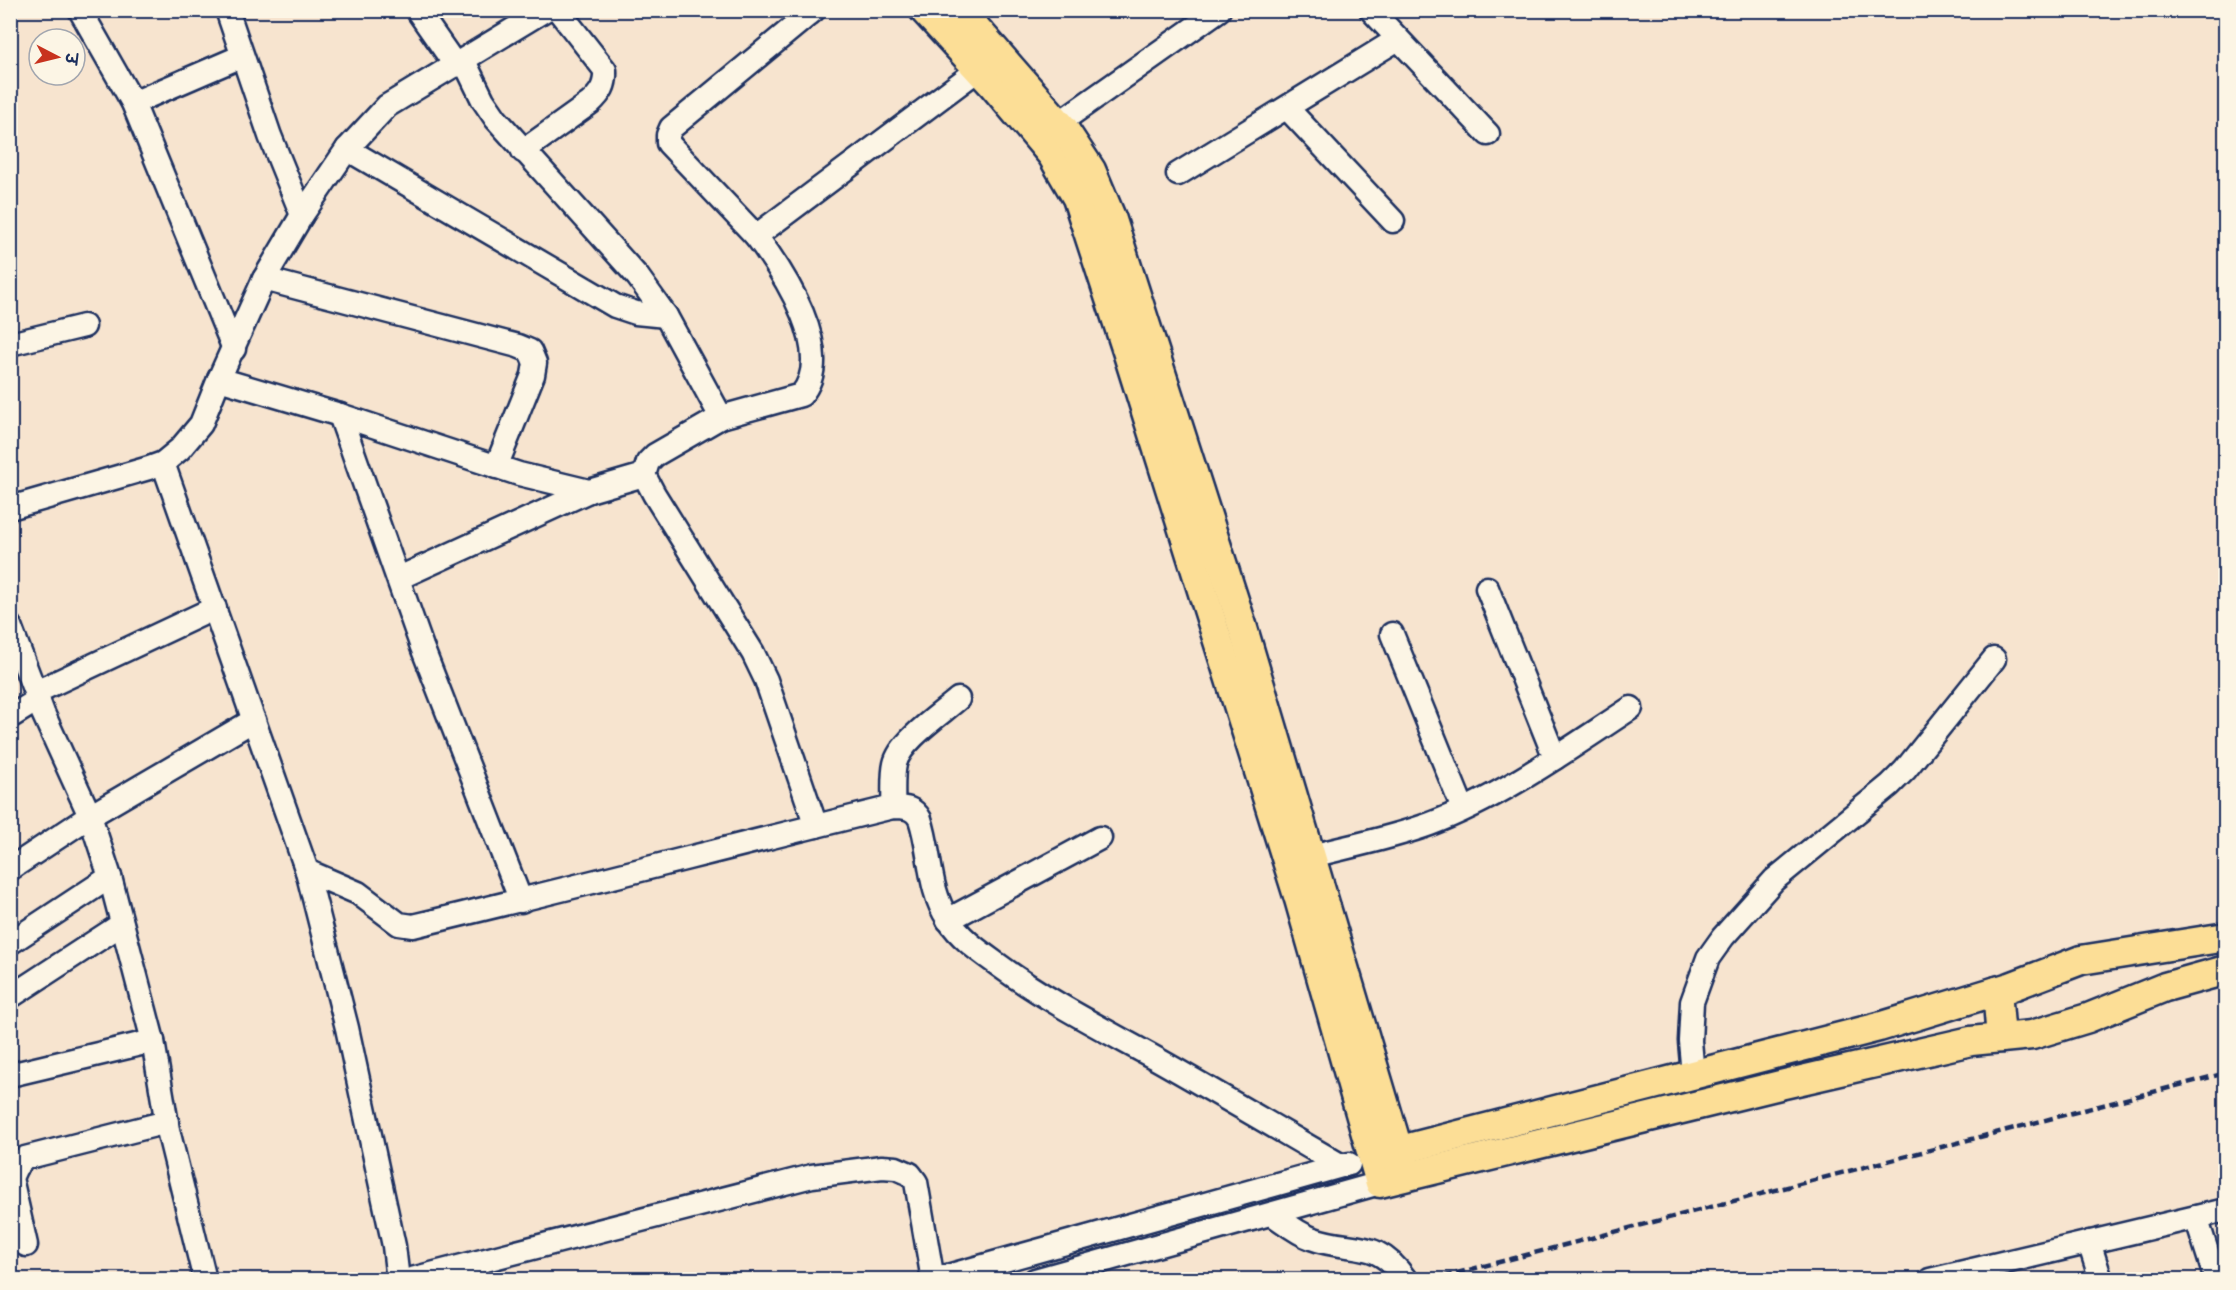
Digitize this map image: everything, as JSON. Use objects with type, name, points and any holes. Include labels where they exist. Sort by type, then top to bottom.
[{"type":"main road","points":[[924,10],[979,69],[1052,155],[1077,198],[1295,888],[1389,1167]]},
{"type":"main road","points":[[960,10],[1059,123],[1091,170],[1112,220],[1242,625],[1311,856],[1389,1167]]},
{"type":"main road","points":[[1389,1167],[1693,1075],[1879,1027],[1997,991],[2081,960],[2226,937]]},
{"type":"main road","points":[[2123,954],[2132,999]]},
{"type":"main road","points":[[1389,1167],[1780,1085],[1971,1041],[2032,1035],[2088,1018],[2165,987],[2226,970]]},
{"type":"main road","points":[[1997,991],[2001,1038]]},
{"type":"street","points":[[80,10],[133,103],[234,348]]},
{"type":"street","points":[[227,10],[270,136],[302,215]]},
{"type":"street","points":[[417,10],[460,64],[496,119],[638,277],[666,316],[721,417]]},
{"type":"street","points":[[10,507],[163,463],[180,449],[201,424],[264,279],[302,215],[347,149],[387,106],[460,64],[544,10]]},
{"type":"street","points":[[523,151],[590,103],[600,94],[606,80],[605,70],[558,10]]},
{"type":"street","points":[[814,10],[671,128],[668,135],[668,143],[756,236],[784,276],[811,335],[813,371],[807,387],[801,394],[721,417],[655,455],[648,462],[644,475],[758,662],[816,825]]},
{"type":"street","points":[[1059,123],[1219,10]]},
{"type":"street","points":[[1371,10],[1488,134]]},
{"type":"street","points":[[1178,174],[1398,39]]},
{"type":"street","points":[[133,103],[242,56]]},
{"type":"street","points":[[756,236],[979,69]]},
{"type":"street","points":[[1287,108],[1393,221]]},
{"type":"street","points":[[347,149],[615,306],[636,313],[666,316]]},
{"type":"street","points":[[264,279],[438,324],[530,351],[536,363],[533,375],[496,466]]},
{"type":"street","points":[[10,344],[84,326]]},
{"type":"street","points":[[219,379],[340,415],[496,466],[589,491]]},
{"type":"street","points":[[340,415],[422,647],[521,901]]},
{"type":"street","points":[[163,463],[307,871],[349,1040],[394,1246],[398,1280]]},
{"type":"street","points":[[399,578],[589,491],[644,475]]},
{"type":"street","points":[[1487,588],[1555,758]]},
{"type":"street","points":[[10,717],[38,696],[215,609]]},
{"type":"street","points":[[11,628],[90,816],[110,877],[153,1041],[167,1122],[205,1280]]},
{"type":"street","points":[[1392,634],[1463,809]]},
{"type":"street","points":[[1693,1075],[1690,1041],[1692,1002],[1708,958],[1723,937],[1774,880],[1905,770],[1994,659]]},
{"type":"street","points":[[893,807],[894,773],[899,754],[908,742],[958,699]]},
{"type":"street","points":[[1311,856],[1414,829],[1463,809],[1555,758],[1631,708]]},
{"type":"street","points":[[10,869],[90,816],[254,720]]},
{"type":"street","points":[[307,871],[358,893],[399,924],[413,926],[521,901],[816,825],[893,807],[906,807],[916,812],[920,819],[935,892],[948,920],[972,945],[1022,982],[1342,1166]]},
{"type":"street","points":[[948,920],[1100,838]]},
{"type":"street","points":[[10,944],[110,877]]},
{"type":"street","points":[[10,997],[122,924]]},
{"type":"street","points":[[10,1075],[153,1041]]},
{"type":"street","points":[[26,1245],[11,1178],[16,1167],[25,1158],[167,1122]]},
{"type":"street","points":[[408,1280],[812,1176],[882,1167],[896,1168],[909,1174],[916,1182],[933,1280],[1342,1166],[1389,1167]]},
{"type":"street","points":[[1035,1280],[1272,1214],[1389,1167]]},
{"type":"street","points":[[1930,1280],[1980,1274],[2089,1242],[2226,1210]]},
{"type":"street","points":[[1272,1214],[1311,1238],[1370,1249],[1385,1257],[1406,1280]]},
{"type":"street","points":[[2196,1217],[2216,1280]]},
{"type":"street","points":[[2089,1242],[2100,1280]]},
{"type":"railway","points":[[1430,1280],[2226,1073]]}]
